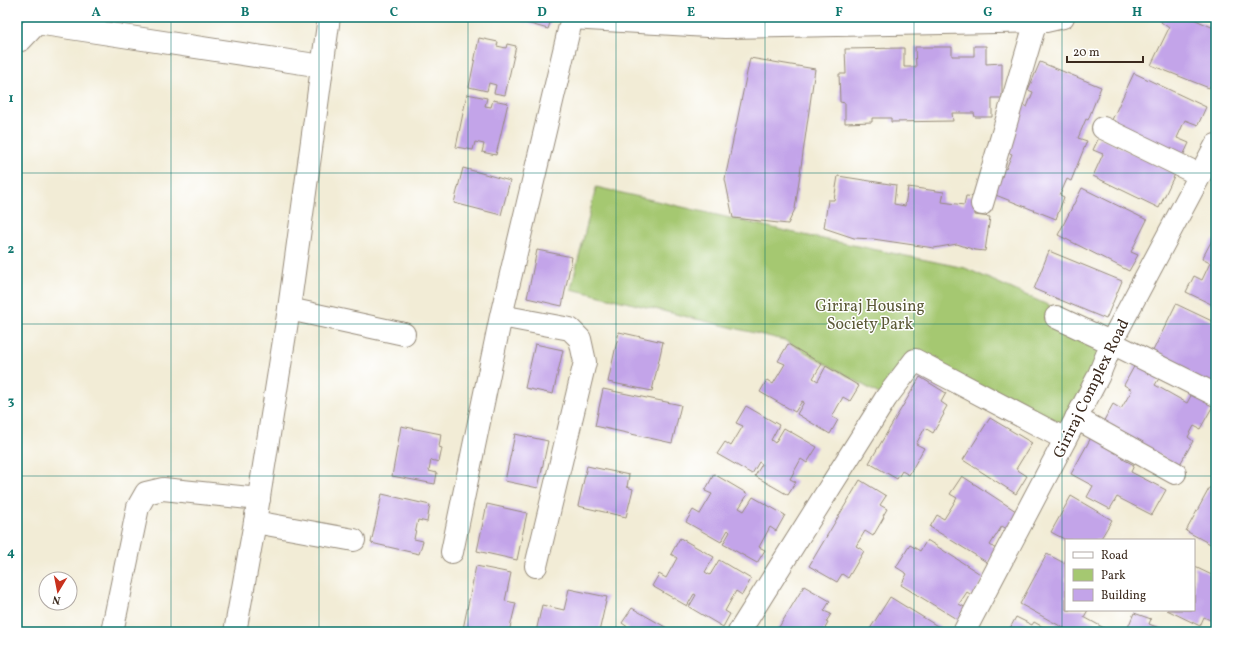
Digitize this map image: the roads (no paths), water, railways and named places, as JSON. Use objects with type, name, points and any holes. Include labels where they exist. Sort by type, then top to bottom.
[{"type":"street","points":[[235,632],[255,522],[289,309],[329,17]]},
{"type":"street","points":[[452,552],[501,316],[572,17],[726,22],[1046,21],[1062,17]]},
{"type":"street","points":[[982,204],[1029,20]]},
{"type":"street","points":[[17,40],[21,40],[37,23],[322,66]]},
{"type":"street","points":[[1103,128],[1200,174]]},
{"type":"street","name":"Giriraj Complex Road","points":[[964,632],[1098,377],[1115,335],[1200,174],[1214,152]]},
{"type":"street","points":[[289,309],[404,334]]},
{"type":"street","points":[[501,316],[570,329],[580,338],[585,362],[536,566]]},
{"type":"street","points":[[1056,316],[1216,395]]},
{"type":"street","points":[[739,632],[886,398],[915,360],[1065,439]]},
{"type":"street","points":[[1076,418],[1175,473]]},
{"type":"street","points":[[112,632],[138,507],[146,493],[163,489],[259,498]]},
{"type":"street","points":[[255,522],[354,540]]},
{"type":"park label","name":"Giriraj Housing Society Park","points":[[870,314]]}]
